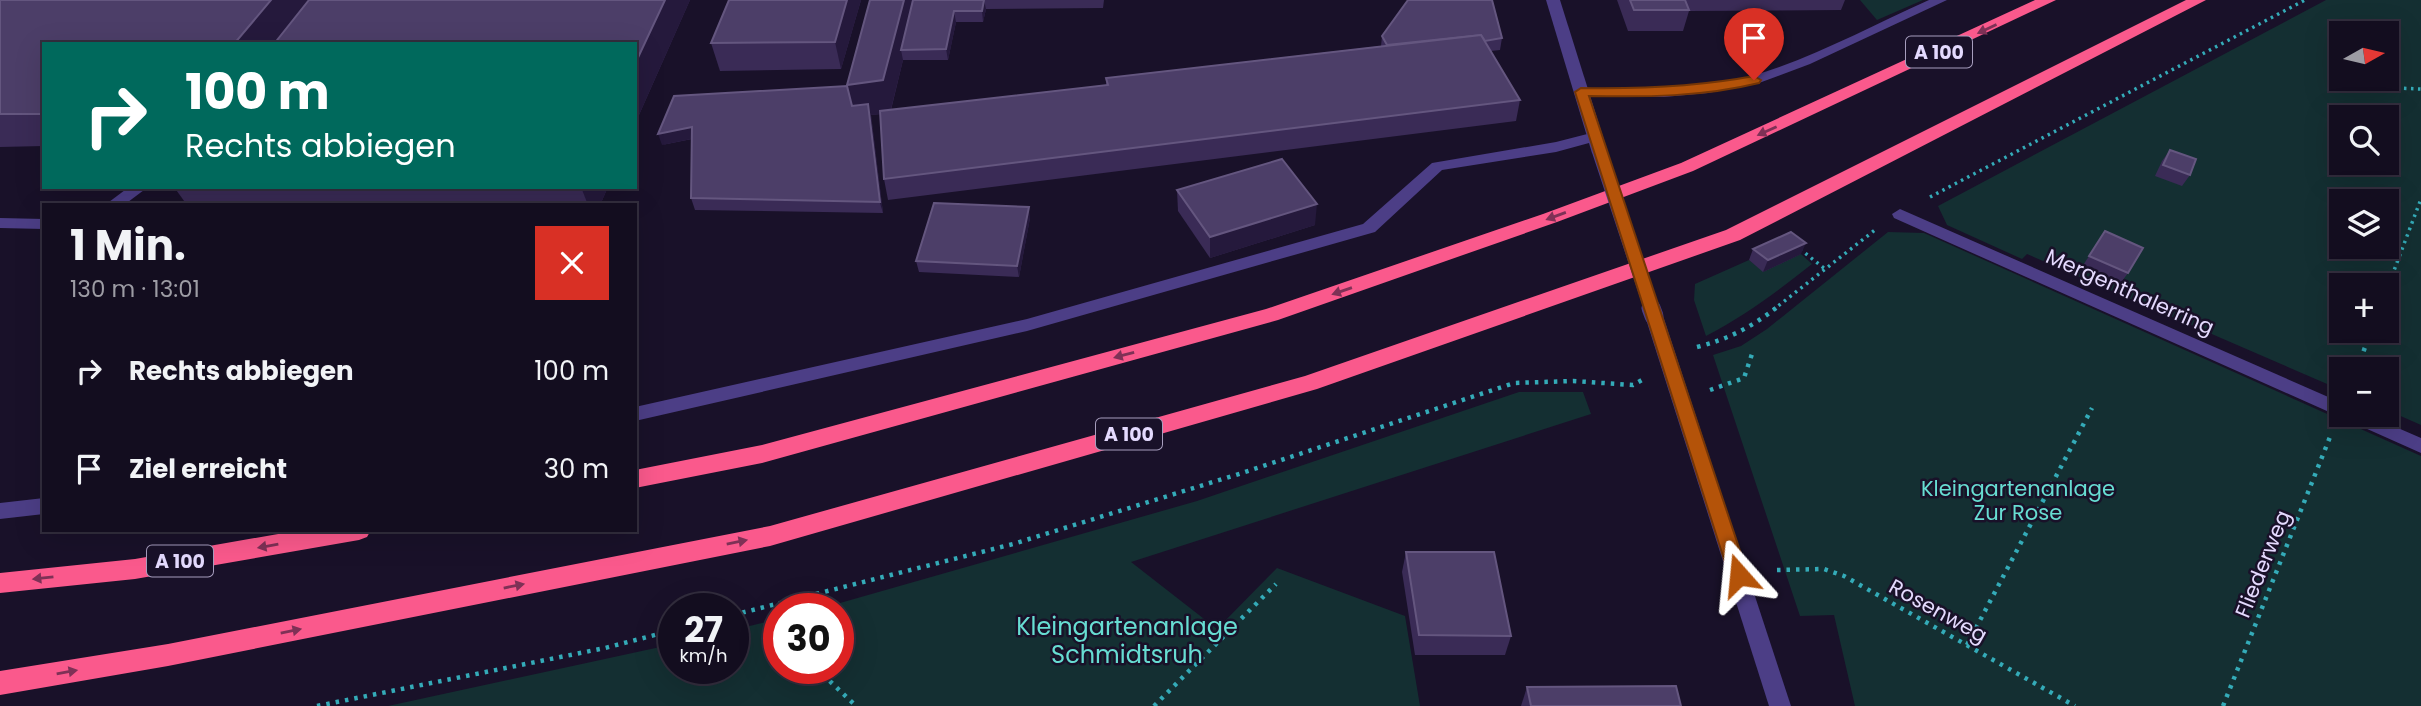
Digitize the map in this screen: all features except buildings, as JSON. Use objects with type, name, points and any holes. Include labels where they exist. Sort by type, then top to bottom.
[{"type":"highway","name":"A 100","points":[[637,479],[762,454],[1271,315],[1550,218],[1686,167],[2048,0]]},
{"type":"highway","name":"A 100","points":[[0,683],[168,655],[770,536],[1310,383],[1733,235],[2198,0]]},
{"type":"highway","name":"A 100","points":[[0,583],[135,569],[348,532]]},
{"type":"street","points":[[1553,0],[1780,706]]},
{"type":"street","points":[[1581,92],[1664,93],[1708,89],[1754,80],[1805,61],[1940,0]]},
{"type":"street","points":[[637,414],[1027,325],[1369,228],[1437,166],[1556,147],[1598,145]]},
{"type":"street","points":[[116,203],[137,189]]},
{"type":"street","name":"Mergenthalerring","points":[[1900,214],[2329,405]]},
{"type":"street","points":[[0,223],[42,225]]},
{"type":"street","points":[[2378,427],[2421,446]]},
{"type":"street","points":[[0,511],[42,506]]},
{"type":"path","points":[[1701,345],[1728,339],[1750,328],[1860,240],[1900,214],[2305,0]]},
{"type":"path","points":[[2399,88],[2421,89]]},
{"type":"path","points":[[2393,273],[2421,200]]},
{"type":"path","points":[[1793,248],[1797,247],[1825,269]]},
{"type":"path","points":[[1682,399],[1744,378],[1752,354]]},
{"type":"path","points":[[749,611],[1013,544],[1242,473],[1514,383],[1573,381],[1633,385]]},
{"type":"path","points":[[1967,645],[2092,408]]},
{"type":"path","name":"Fliederweg","points":[[2223,706],[2332,433]]},
{"type":"path","name":"Rosenweg","points":[[1777,570],[1824,569],[1844,576],[2075,706]]},
{"type":"path","points":[[1154,706],[1276,584]]},
{"type":"path","points":[[317,706],[605,648],[658,634]]},
{"type":"path","points":[[833,684],[856,706]]},
{"type":"green space","points":[[1860,0],[1923,0],[1877,20]]},
{"type":"green space","points":[[2326,0],[2421,0],[2421,425],[2399,415],[2399,357],[2329,357],[2329,385],[2027,254],[2022,259],[1947,225],[1938,206]]},
{"type":"green space","name":"Kleingartenanlage Zur Rose","points":[[1888,232],[1924,233],[2329,415],[2329,427],[2356,427],[2421,456],[2421,706],[1855,706],[1834,615],[1800,616],[1713,355],[1741,346],[1767,329]]},
{"type":"green space","points":[[1801,254],[1812,264],[1761,303],[1706,336],[1694,300],[1695,284],[1749,260],[1763,271]]},
{"type":"green space","name":"Kleingartenanlage Schmidtsruh","points":[[1519,392],[1583,392],[1591,414],[1131,562],[1217,629],[1277,568],[1405,616],[1420,706],[388,706],[658,647],[658,684],[749,684],[749,626],[763,623],[763,684],[854,684],[854,599],[1197,501]]},
{"type":"route","points":[[1739,575],[1581,92],[1664,93],[1708,89],[1754,80]]}]
